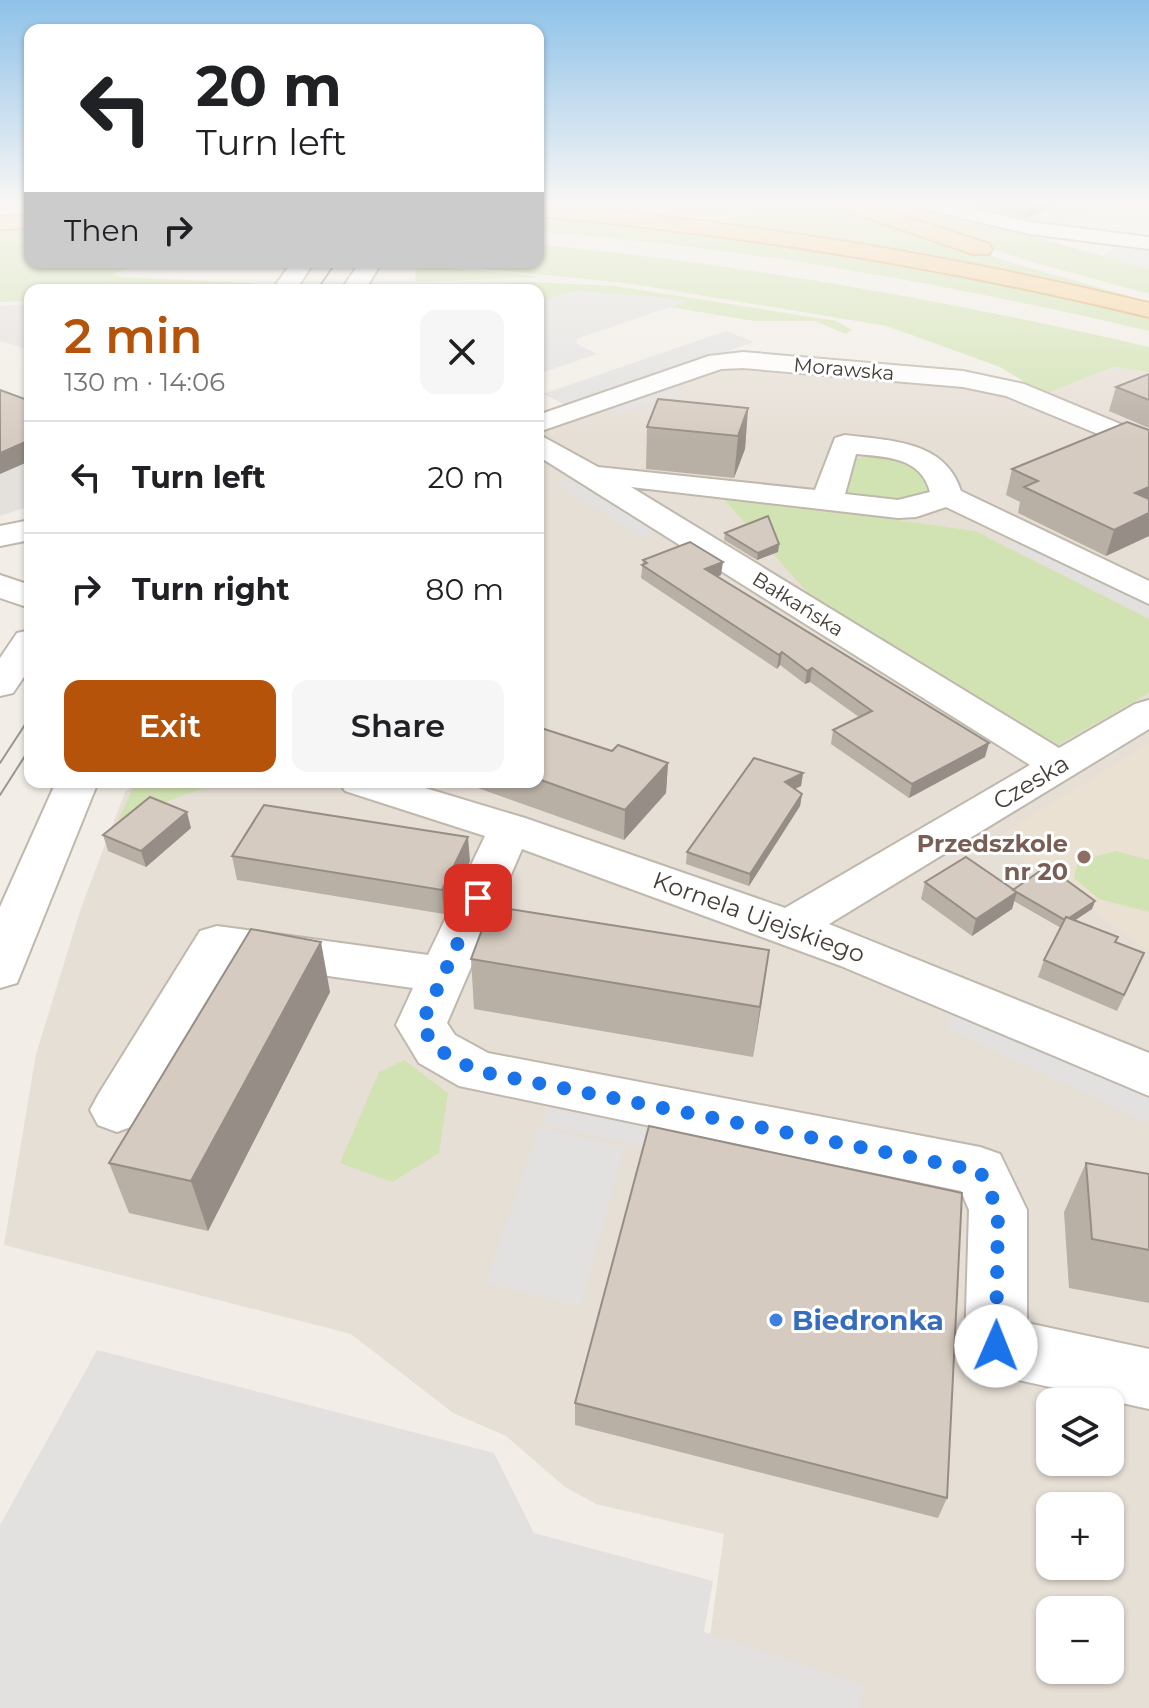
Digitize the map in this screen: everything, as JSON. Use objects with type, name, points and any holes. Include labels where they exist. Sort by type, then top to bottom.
[{"type":"main road","points":[[1025,283],[1149,310]]},
{"type":"main road","points":[[1099,283],[1149,297]]},
{"type":"street","name":"Morawska","points":[[544,422],[718,361],[743,360],[976,382],[1014,390],[1149,446]]},
{"type":"street","points":[[827,501],[845,444],[914,454],[937,467],[944,477],[947,496]]},
{"type":"street","name":"Bałkańska","points":[[544,447],[1058,765]]},
{"type":"street","points":[[587,474],[898,509],[916,508],[947,496],[1149,594]]},
{"type":"street","points":[[0,536],[24,531]]},
{"type":"street","points":[[0,585],[24,595]]},
{"type":"street","points":[[0,625],[24,637]]},
{"type":"street","points":[[0,685],[24,649]]},
{"type":"street","name":"Czeska","points":[[791,926],[1149,712]]},
{"type":"street","points":[[0,970],[16,923],[74,788]]},
{"type":"street","name":"Kornela Ujejskiego","points":[[380,788],[510,828],[791,926],[992,1005],[1149,1075]]},
{"type":"street","points":[[510,828],[421,1025],[437,1049],[477,1071],[980,1171],[998,1210],[996,1346],[1149,1379]]},
{"type":"street","points":[[117,1110],[217,943],[443,975]]},
{"type":"shaded area","points":[[574,291],[688,301],[576,339],[577,344],[597,354],[544,372],[544,300]]},
{"type":"shaded area","points":[[24,304],[24,348],[0,341],[0,306]]},
{"type":"shaded area","points":[[726,331],[754,342],[570,407],[544,394]]},
{"type":"shaded area","points":[[718,361],[963,379],[1149,446],[1149,1708],[700,1708],[724,1534],[596,1504],[565,1487],[506,1436],[453,1413],[351,1334],[4,1245],[36,1054],[81,908],[125,792],[131,788],[544,788],[544,422]]},
{"type":"shaded area","points":[[1115,367],[1149,372],[1149,437],[1043,394]]},
{"type":"shaded area","points":[[671,385],[682,391],[618,414],[607,408]]},
{"type":"shaded area","points":[[24,402],[24,508],[0,516],[0,412]]},
{"type":"shaded area","points":[[569,477],[657,530],[641,536],[553,482]]},
{"type":"shaded area","points":[[1026,539],[1149,601],[1149,617],[1010,547]]},
{"type":"shaded area","name":"Przedszkole nr 20","points":[[1149,743],[1149,951],[994,839]]},
{"type":"shaded area","points":[[927,997],[1149,1096],[1149,1123],[948,1029],[949,1019]]},
{"type":"shaded area","points":[[552,1097],[918,1172],[916,1203],[543,1125]]},
{"type":"shaded area","points":[[539,1128],[624,1147],[580,1306],[486,1283]]},
{"type":"shaded area","points":[[97,1350],[494,1453],[534,1533],[713,1581],[704,1632],[863,1685],[860,1708],[0,1708],[0,1525]]},
{"type":"green space","points":[[0,283],[252,283],[24,284],[24,301],[0,302]]},
{"type":"green space","points":[[546,283],[615,286],[836,321],[852,330],[846,334],[815,321],[754,321],[670,307],[686,301],[574,291],[544,300],[544,284],[478,284]]},
{"type":"green space","points":[[620,283],[826,283],[997,314],[1149,347],[1149,372],[1114,367],[1044,394],[1000,367],[887,326]]},
{"type":"green space","points":[[922,283],[997,284],[1149,318],[1149,331],[998,298]]},
{"type":"green space","points":[[1019,283],[1082,283],[1149,302],[1149,307]]},
{"type":"green space","points":[[1108,283],[1149,283],[1149,294]]},
{"type":"green space","points":[[878,454],[896,457],[918,468],[928,481],[932,490],[930,494],[893,505],[846,496],[850,460]]},
{"type":"green space","points":[[720,495],[975,531],[1149,619],[1149,693],[1058,745],[819,605]]},
{"type":"green space","points":[[133,788],[203,788],[118,820]]},
{"type":"green space","points":[[1116,851],[1149,860],[1149,912],[1099,899],[1074,878],[1078,861]]},
{"type":"green space","points":[[404,1060],[448,1093],[439,1153],[392,1182],[340,1163],[379,1072]]},
{"type":"building","points":[[1149,374],[1149,400],[1116,387]]},
{"type":"building","points":[[0,390],[24,399],[24,443],[0,453]]},
{"type":"building","points":[[658,399],[748,408],[738,436],[647,427]]},
{"type":"building","points":[[1127,422],[1149,430],[1149,487],[1135,493],[1149,499],[1149,513],[1114,530],[1024,487],[1038,481],[1012,469]]},
{"type":"building","points":[[768,516],[779,544],[758,553],[725,533]]},
{"type":"building","points":[[690,542],[723,562],[705,569],[989,743],[912,784],[833,730],[872,711],[812,668],[807,671],[782,652],[779,655],[642,565],[647,563],[643,560]]},
{"type":"building","points":[[544,729],[612,751],[618,745],[668,763],[625,810],[544,781]]},
{"type":"building","points":[[754,758],[803,773],[785,782],[802,794],[750,874],[687,852]]},
{"type":"building","points":[[150,797],[187,812],[141,851],[103,835]]},
{"type":"building","points":[[264,805],[468,837],[442,890],[232,856]]},
{"type":"building","points":[[966,857],[1017,892],[976,919],[925,882]]},
{"type":"building","points":[[1047,866],[1095,901],[1065,920],[1013,890]]},
{"type":"building","points":[[491,906],[769,950],[760,1007],[471,959]]},
{"type":"building","points":[[1066,917],[1118,937],[1115,942],[1144,953],[1124,995],[1044,960]]},
{"type":"building","points":[[251,929],[321,942],[191,1181],[109,1163]]},
{"type":"building","name":"Biedronka","points":[[649,1126],[962,1193],[947,1498],[575,1403]]},
{"type":"building","points":[[1086,1163],[1149,1174],[1149,1250],[1092,1239]]},
{"type":"tram line","points":[[0,763],[24,726]]},
{"type":"tram line","points":[[0,795],[24,757]]},
{"type":"place","name":"Przedszkole nr 20","points":[[1084,857]]},
{"type":"place","name":"Biedronka","points":[[776,1320]]},
{"type":"route","points":[[478,898],[421,1025],[437,1049],[477,1071],[980,1171],[998,1210],[996,1346]]}]
